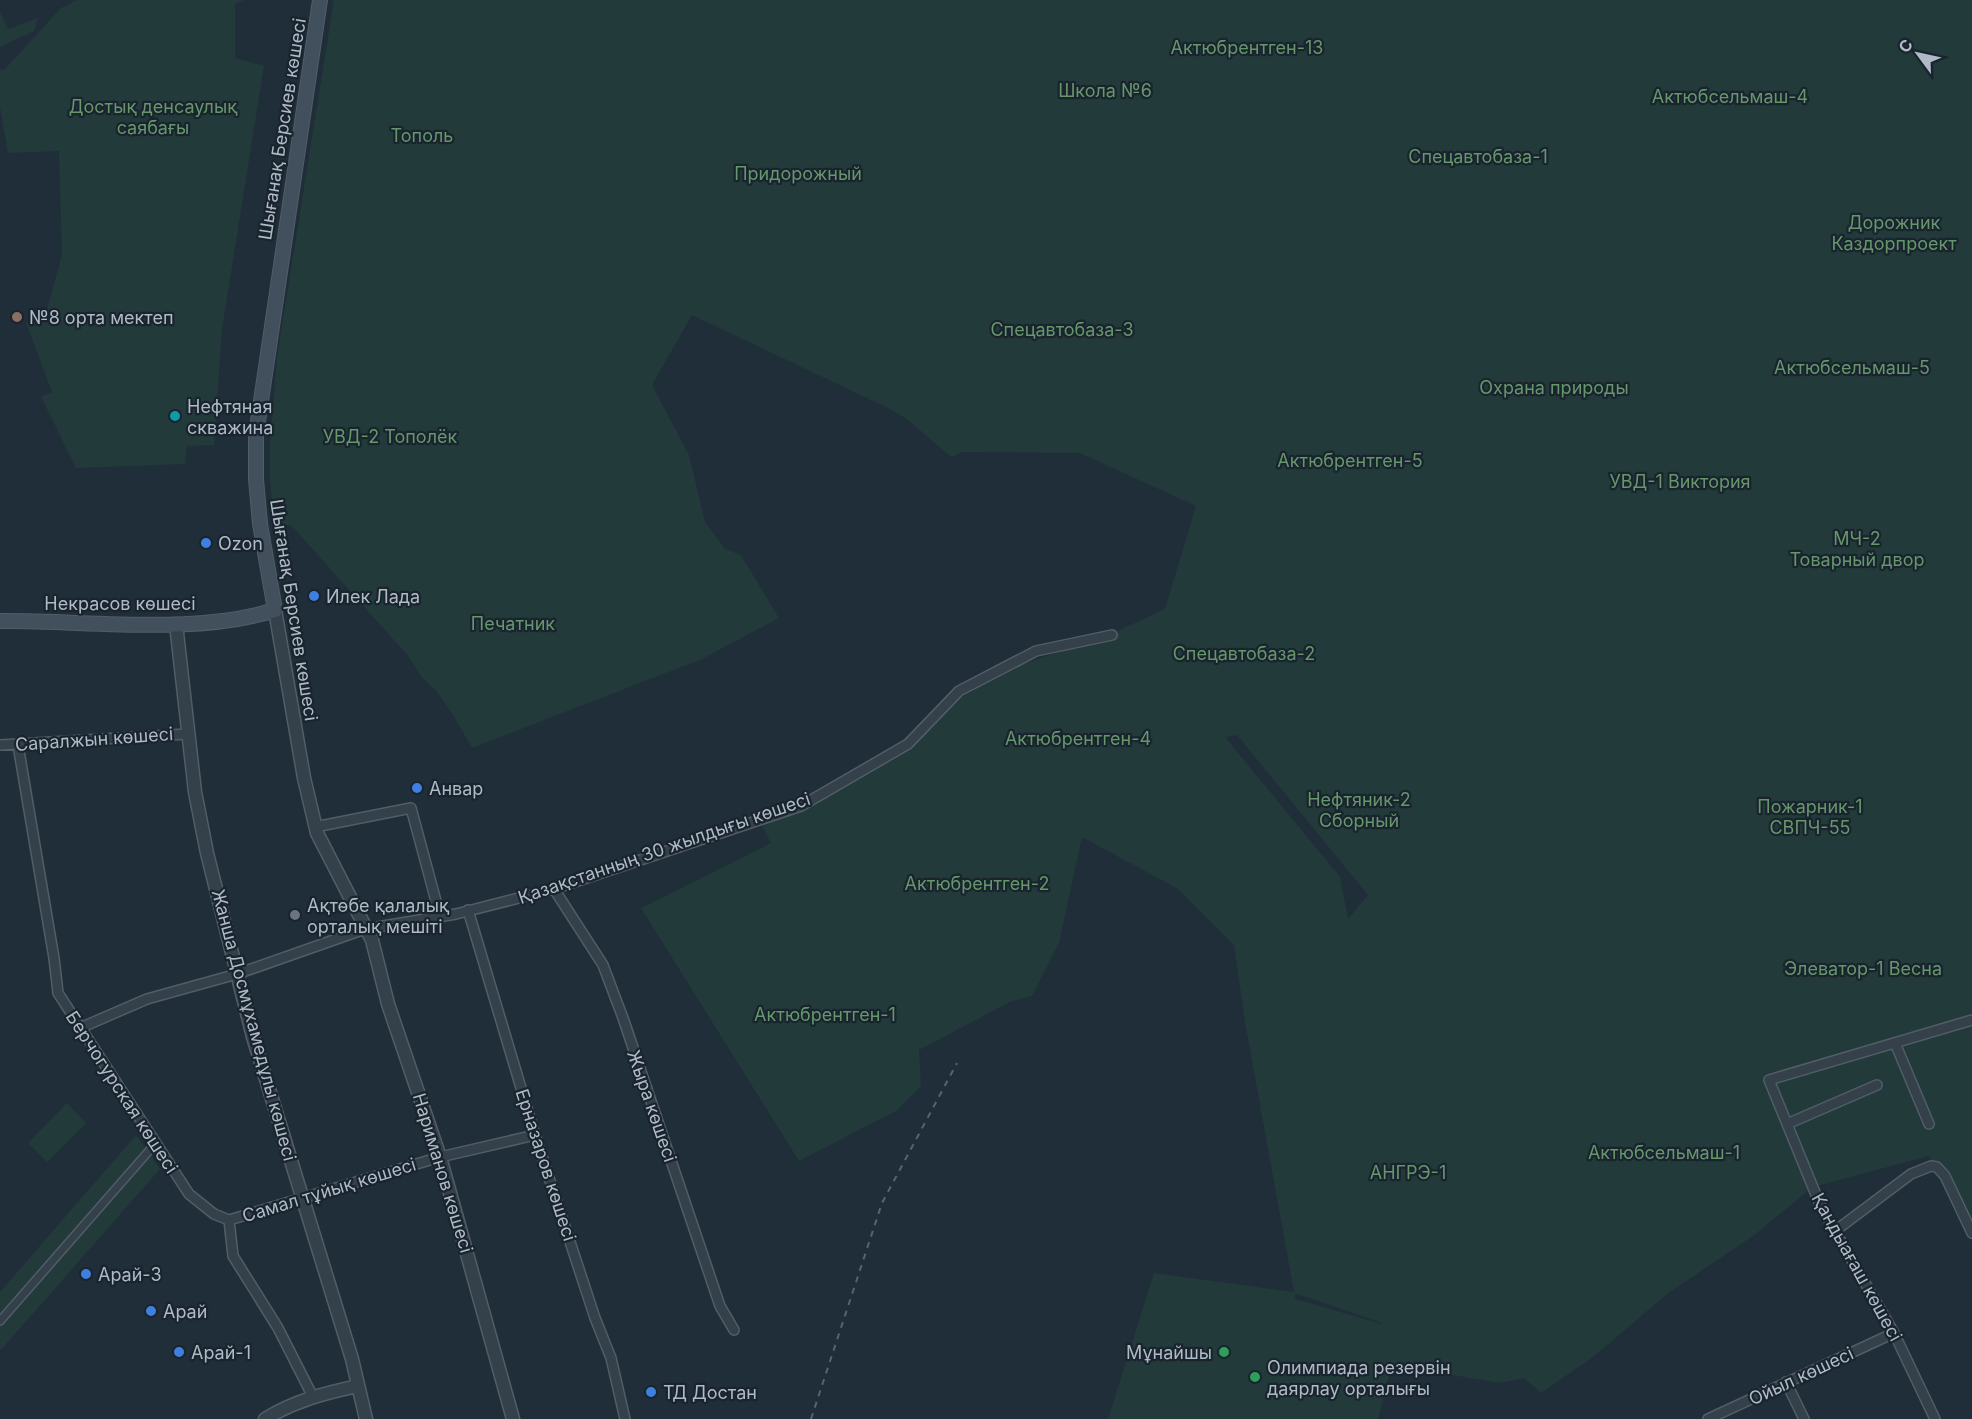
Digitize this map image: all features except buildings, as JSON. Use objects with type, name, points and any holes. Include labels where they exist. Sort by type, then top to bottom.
[{"type":"main road","name":"Шығанақ Берсиев көшесі","points":[[275,610],[260,524],[256,479],[256,435],[320,0]]},
{"type":"main road","name":"Некрасов көшесі","points":[[0,621],[176,624],[245,618],[275,610]]},
{"type":"street","name":"Шығанақ Берсиев көшесі","points":[[275,610],[304,778],[315,827],[365,929]]},
{"type":"street","name":"Жанша Досмұхамедұлы көшесі","points":[[176,624],[195,792],[207,853],[253,1037],[352,1359],[366,1419]]},
{"type":"street","name":"Қазақстанның 30 жылдығы көшесі","points":[[80,1028],[147,999],[237,974],[365,929],[440,916],[554,889],[801,806],[908,744],[959,692],[1036,651],[1112,635]]},
{"type":"street","name":"Саралжын көшесі","points":[[0,745],[188,734]]},
{"type":"street","name":"Берчогурская көшесі","points":[[18,745],[58,993],[189,1194],[214,1214],[229,1220]]},
{"type":"street","points":[[315,827],[411,808],[440,916]]},
{"type":"street","name":"Жыра көшесі","points":[[554,889],[603,965],[720,1306],[734,1330]]},
{"type":"street","name":"Ерназаров көшесі","points":[[468,910],[535,1135],[595,1318],[611,1358],[625,1419]]},
{"type":"street","name":"Нариманов көшесі","points":[[365,929],[372,940],[388,1004],[440,1157],[513,1419]]},
{"type":"street","points":[[1929,1124],[1895,1043],[1972,1020]]},
{"type":"street","name":"Қандыағаш көшесі","points":[[1895,1043],[1769,1080],[1821,1207],[1894,1333],[1935,1419]]},
{"type":"street","points":[[1787,1124],[1876,1085]]},
{"type":"street","name":"Самал тұйық көшесі","points":[[229,1220],[440,1157],[535,1135]]},
{"type":"street","points":[[0,1321],[155,1144]]},
{"type":"street","points":[[1835,1231],[1911,1173],[1931,1166],[1937,1167],[1945,1176],[1972,1233]]},
{"type":"street","points":[[229,1220],[233,1256],[278,1328],[314,1397]]},
{"type":"street","name":"Ойыл көшесі","points":[[1708,1419],[1894,1333]]},
{"type":"street","points":[[1786,1382],[1804,1419]]},
{"type":"street","points":[[265,1419],[287,1407],[314,1397],[358,1386]]},
{"type":"green space","name":"Достық денсаулық саябағы","points":[[77,0],[244,0],[235,4],[235,58],[264,66],[222,329],[214,445],[187,446],[185,464],[76,468],[41,397],[52,392],[26,323],[46,312],[62,255],[59,151],[8,153],[0,107],[0,70],[5,69],[61,8]]},
{"type":"green space","points":[[334,0],[1972,0],[1972,1241],[1929,1156],[1813,1187],[1753,1236],[1667,1294],[1593,1357],[1541,1393],[1524,1378],[1500,1383],[1392,1365],[1378,1419],[1108,1419],[1154,1273],[1294,1292],[1245,1022],[1234,945],[1178,889],[1082,837],[1059,943],[1032,996],[1010,1002],[919,1050],[921,1086],[896,1111],[799,1161],[641,908],[771,843],[759,820],[801,806],[903,745],[959,699],[1011,668],[1105,637],[1165,609],[1196,506],[1080,453],[962,452],[951,457],[908,420],[892,410],[692,315],[652,385],[689,455],[705,522],[725,549],[741,555],[779,618],[702,659],[472,748],[453,715],[436,691],[421,676],[409,657],[292,526],[281,524],[272,505],[270,478],[270,442],[277,357]],"holes":[[[1237,735],[1368,895],[1348,919],[1340,877],[1225,737]],[[1295,1293],[1382,1323],[1382,1324],[1295,1299]]]},
{"type":"green space","points":[[0,12],[8,29],[38,18],[34,31],[0,47]]},
{"type":"green space","points":[[67,1103],[86,1123],[47,1162],[28,1143]]},
{"type":"green space","points":[[136,1135],[160,1169],[0,1351],[0,1292]]},
{"type":"railway","points":[[811,1419],[882,1203],[957,1063]]},
{"type":"place","name":"№8 орта мектеп","points":[[17,317]]},
{"type":"place","name":"Нефтяная скважина","points":[[175,416]]},
{"type":"place","name":"Ozon","points":[[206,543]]},
{"type":"place","name":"Илек Лада","points":[[314,596]]},
{"type":"place","name":"Анвар","points":[[417,788]]},
{"type":"place","name":"Ақтөбе қалалық орталық мешіті","points":[[295,915]]},
{"type":"place","name":"Арай-3","points":[[86,1274]]},
{"type":"place","name":"Арай","points":[[151,1311]]},
{"type":"place","name":"Арай-1","points":[[179,1352]]},
{"type":"place","name":"Мұнайшы","points":[[1224,1352]]},
{"type":"place","name":"Олимпиада резервін даярлау орталығы","points":[[1255,1377]]},
{"type":"place","name":"ТД Достан","points":[[651,1392]]},
{"type":"park label","name":"Актюбрентген-13","points":[[1247,47]]},
{"type":"park label","name":"Школа №6","points":[[1105,90]]},
{"type":"park label","name":"Актюбсельмаш-4","points":[[1730,96]]},
{"type":"park label","name":"Тополь","points":[[422,135]]},
{"type":"park label","name":"Спецавтобаза-1","points":[[1478,156]]},
{"type":"park label","name":"Придорожный","points":[[798,173]]},
{"type":"park label","name":"Дорожник Каздорпроект","points":[[1894,232]]},
{"type":"park label","name":"Спецавтобаза-3","points":[[1062,329]]},
{"type":"park label","name":"Актюбсельмаш-5","points":[[1852,367]]},
{"type":"park label","name":"Охрана природы","points":[[1554,387]]},
{"type":"park label","name":"УВД-2 Тополёк","points":[[390,436]]},
{"type":"park label","name":"Актюбрентген-5","points":[[1350,460]]},
{"type":"park label","name":"УВД-1 Виктория","points":[[1680,481]]},
{"type":"park label","name":"МЧ-2 Товарный двор","points":[[1857,548]]},
{"type":"park label","name":"Печатник","points":[[513,623]]},
{"type":"park label","name":"Спецавтобаза-2","points":[[1244,653]]},
{"type":"park label","name":"Актюбрентген-4","points":[[1078,738]]},
{"type":"park label","name":"Нефтяник-2 Сборный","points":[[1359,809]]},
{"type":"park label","name":"Пожарник-1 СВПЧ-55","points":[[1810,816]]},
{"type":"park label","name":"Актюбрентген-2","points":[[977,883]]},
{"type":"park label","name":"Элеватор-1 Весна","points":[[1863,968]]},
{"type":"park label","name":"Актюбрентген-1","points":[[825,1014]]},
{"type":"park label","name":"Актюбсельмаш-1","points":[[1664,1152]]},
{"type":"park label","name":"АНГРЭ-1","points":[[1408,1172]]}]
